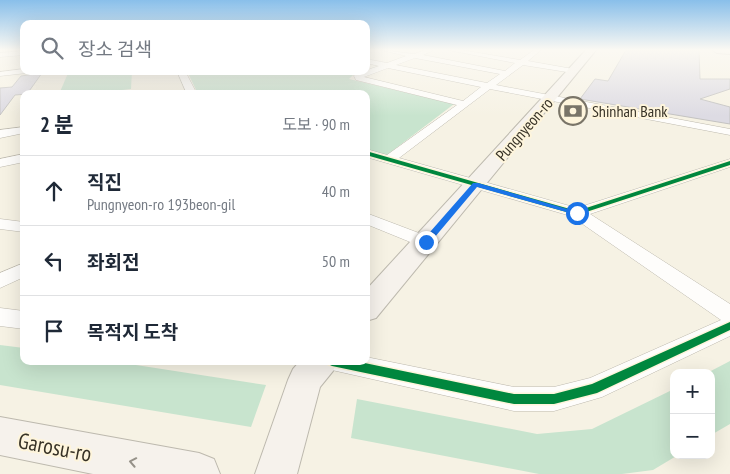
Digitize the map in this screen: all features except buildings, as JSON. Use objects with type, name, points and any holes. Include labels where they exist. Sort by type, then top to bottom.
[{"type":"street","points":[[0,74],[15,72]]},
{"type":"street","points":[[421,72],[550,99],[730,132]]},
{"type":"street","points":[[500,72],[505,73]]},
{"type":"street","name":"Pungnyeon-ro","points":[[370,305],[573,72]]},
{"type":"street","points":[[389,160],[489,87],[505,73]]},
{"type":"street","points":[[184,75],[190,90]]},
{"type":"street","points":[[361,75],[358,76],[359,78],[465,104]]},
{"type":"street","points":[[0,134],[20,131]]},
{"type":"street","points":[[370,154],[577,213],[730,315]]},
{"type":"street","points":[[0,163],[20,159]]},
{"type":"street","points":[[577,213],[730,163]]},
{"type":"street","points":[[1,224],[20,217]]},
{"type":"street","points":[[370,220],[426,242]]},
{"type":"street","points":[[1,224],[20,226]]},
{"type":"street","points":[[0,281],[20,271]]},
{"type":"street","points":[[0,317],[20,320]]},
{"type":"street","points":[[351,365],[514,399],[554,399],[593,389],[730,326]]},
{"type":"street","points":[[276,474],[305,380],[318,365]]},
{"type":"street","name":"Garosu-ro","points":[[0,436],[198,474]]},
{"type":"green space","points":[[67,75],[132,75],[131,89],[61,90]]},
{"type":"green space","points":[[189,75],[353,75],[349,79],[454,104],[387,155],[370,150],[370,90],[196,90]]},
{"type":"green space","points":[[0,345],[20,348],[20,365],[136,365],[266,385],[251,427],[0,385]]},
{"type":"green space","points":[[730,361],[730,424],[715,433],[715,369]]},
{"type":"green space","points":[[670,391],[671,459],[653,470],[622,474],[539,474],[351,438],[357,399],[537,434],[592,429]]},
{"type":"cycle path","points":[[370,154],[577,213],[730,163]]},
{"type":"cycle path","points":[[351,365],[514,399],[554,399],[593,389],[730,326]]},
{"type":"place","name":"Shinhan Bank","points":[[573,111]]},
{"type":"route","points":[[426,242],[476,185],[577,213]]}]
